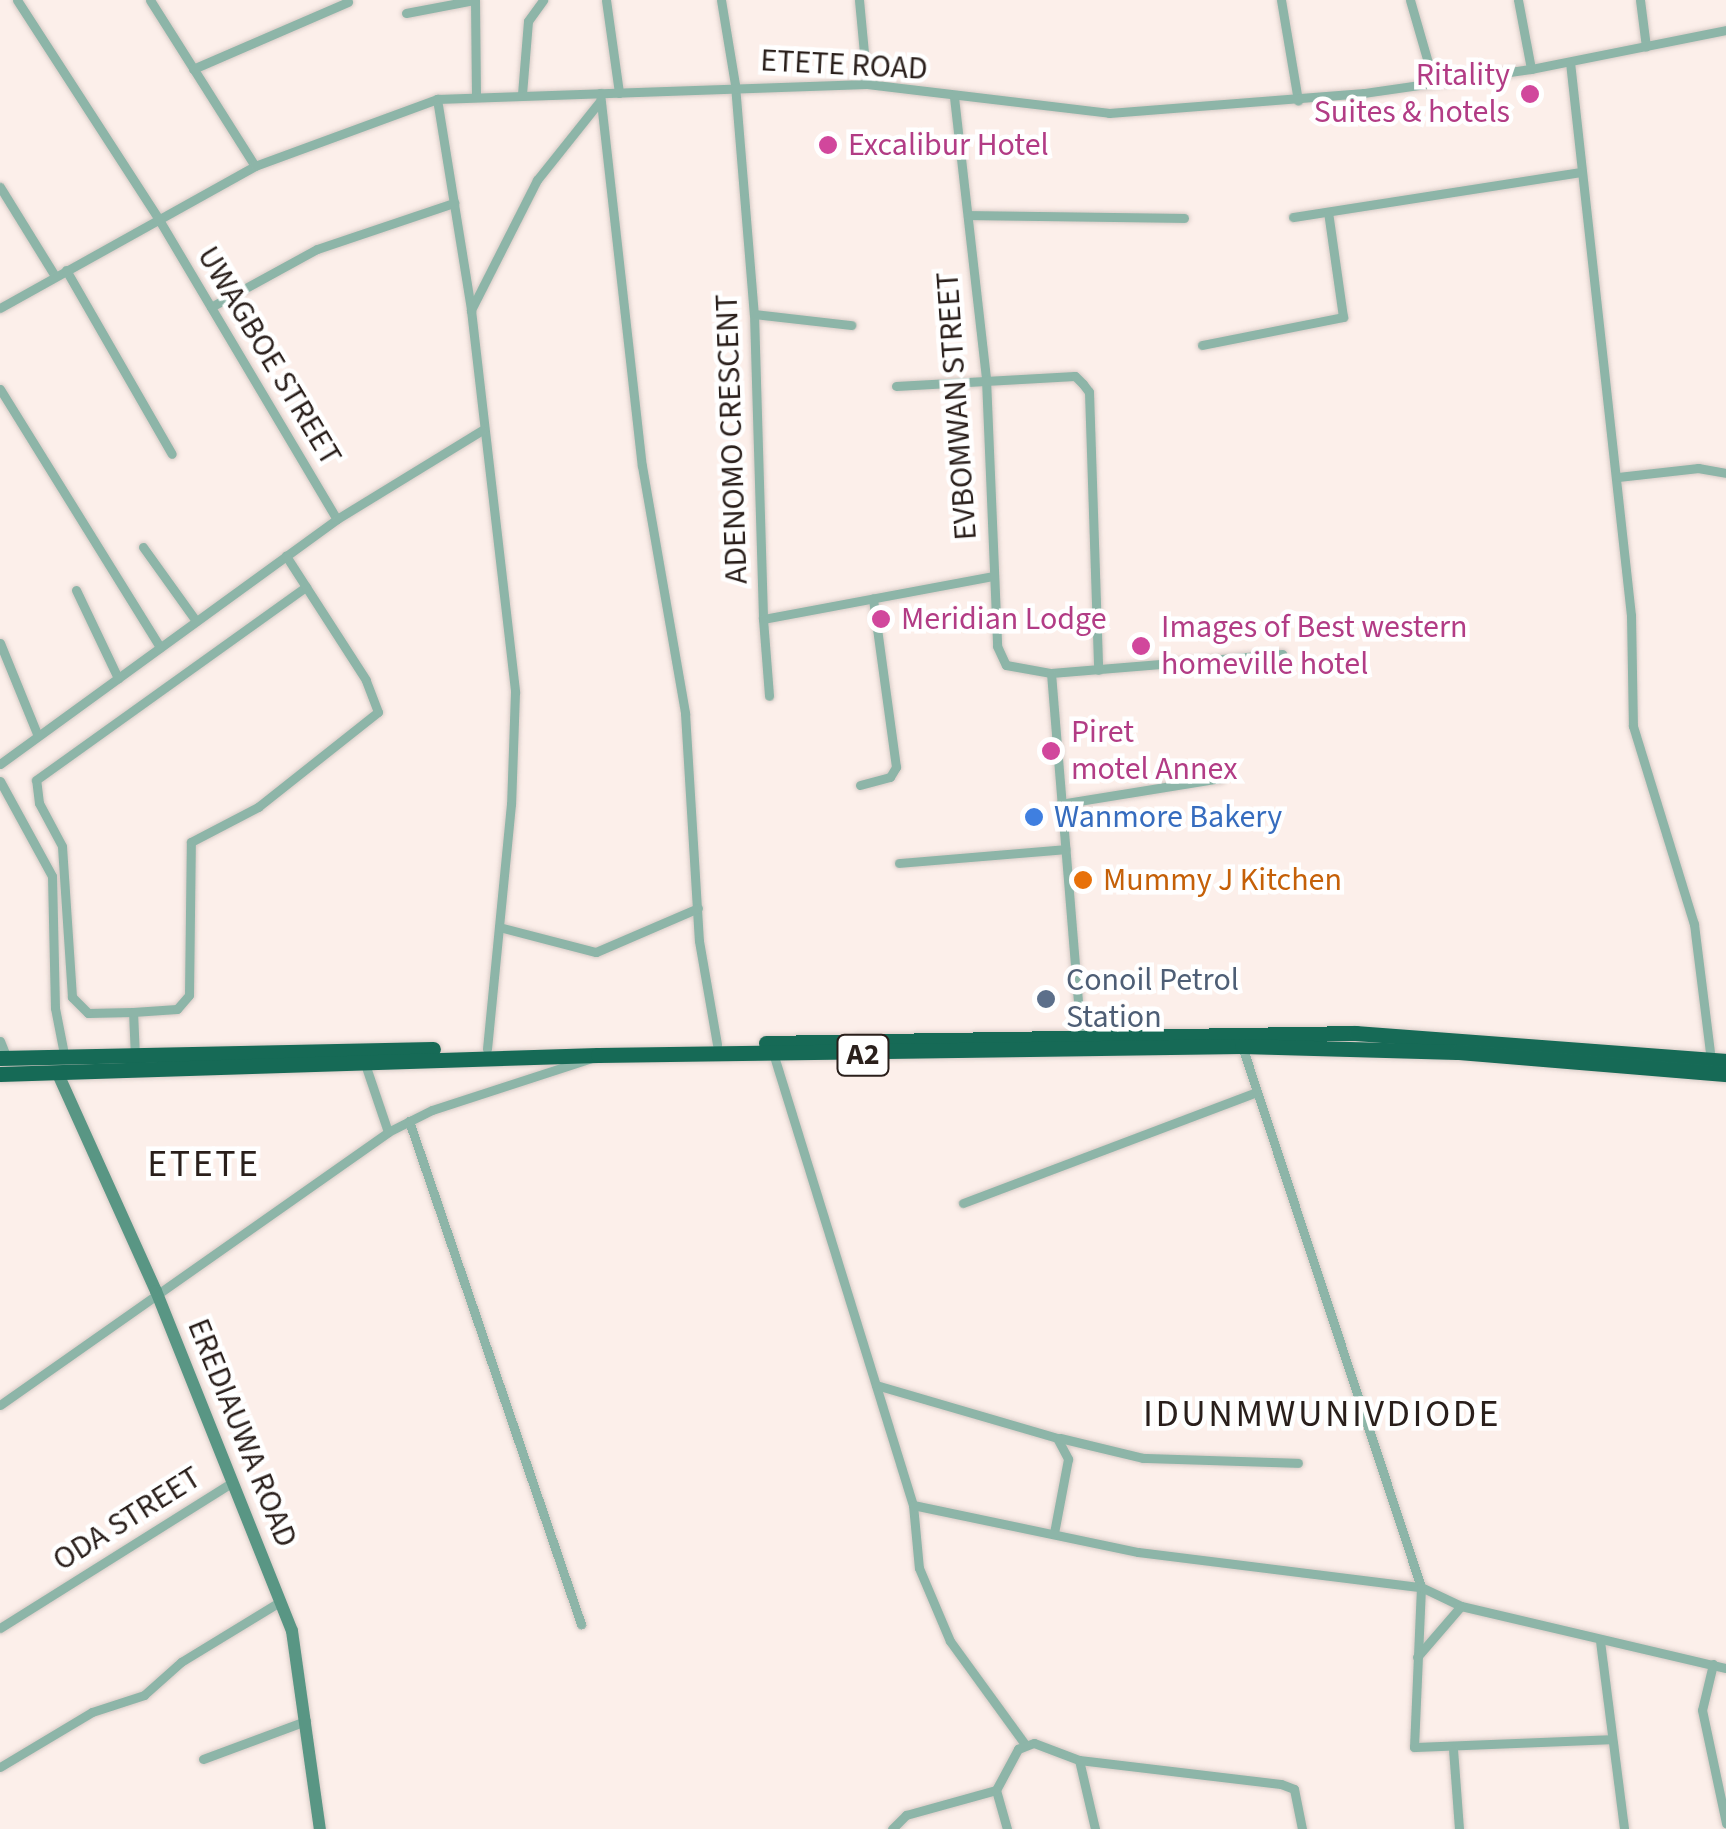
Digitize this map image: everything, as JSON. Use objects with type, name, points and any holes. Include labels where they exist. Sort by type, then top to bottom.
[{"type":"highway","name":"A2","points":[[0,1074],[135,1060],[486,1049],[1356,1033],[1726,1074]]},
{"type":"highway","name":"A2","points":[[3,1058],[62,1067],[1242,1046],[1530,1051],[1719,1060]]},
{"type":"street","name":"UWAGBOE STREET","points":[[17,0],[158,218],[337,519]]},
{"type":"street","points":[[150,0],[255,166]]},
{"type":"street","points":[[406,13],[475,0],[476,95]]},
{"type":"street","points":[[522,94],[528,21],[543,0]]},
{"type":"street","points":[[606,0],[619,92]]},
{"type":"street","name":"ADENOMO CRESCENT","points":[[722,0],[736,84],[754,314],[763,620],[992,576]]},
{"type":"street","points":[[858,0],[867,84]]},
{"type":"street","points":[[1282,0],[1298,101]]},
{"type":"street","points":[[1410,0],[1434,83]]},
{"type":"street","points":[[1518,0],[1531,69]]},
{"type":"street","points":[[1640,0],[1646,47]]},
{"type":"street","points":[[194,69],[348,2]]},
{"type":"street","name":"ETETE ROAD","points":[[0,308],[255,166],[437,99],[522,94],[600,97],[619,92],[736,84],[867,84],[1109,113],[1298,101],[1434,83],[1570,62],[1726,30]]},
{"type":"street","points":[[1570,62],[1579,172],[1618,477],[1633,726],[1694,924],[1719,1060]]},
{"type":"street","points":[[471,310],[538,180],[600,97]]},
{"type":"street","points":[[600,97],[637,429],[685,713],[698,908],[717,1044]]},
{"type":"street","name":"EVBOMWAN STREET","points":[[954,97],[986,378],[997,646],[1006,665],[1051,673],[1282,654]]},
{"type":"street","points":[[437,99],[471,310],[515,692],[486,1049]]},
{"type":"street","points":[[1292,217],[1579,172]]},
{"type":"street","points":[[0,187],[54,276]]},
{"type":"street","points":[[211,307],[316,249],[454,203]]},
{"type":"street","points":[[1202,345],[1344,317],[1328,212]]},
{"type":"street","points":[[968,215],[1184,218]]},
{"type":"street","points":[[66,270],[172,454]]},
{"type":"street","points":[[754,314],[851,324]]},
{"type":"street","points":[[896,386],[1075,376],[1089,392],[1098,670]]},
{"type":"street","points":[[0,389],[160,647]]},
{"type":"street","points":[[0,764],[337,519],[482,430]]},
{"type":"street","points":[[1618,477],[1698,468],[1726,473]]},
{"type":"street","points":[[143,547],[196,621]]},
{"type":"street","points":[[286,556],[306,587],[366,680],[378,712],[258,807],[191,842],[189,994],[177,1009],[88,1014],[72,997],[62,846],[39,803],[36,780],[306,587]]},
{"type":"street","points":[[76,590],[118,678]]},
{"type":"street","points":[[860,784],[890,777],[896,766],[873,599]]},
{"type":"street","points":[[763,620],[770,696]]},
{"type":"street","points":[[0,643],[38,736]]},
{"type":"street","points":[[1051,673],[1081,1036]]},
{"type":"street","points":[[1060,804],[1222,778]]},
{"type":"street","points":[[0,782],[52,876],[55,1008],[62,1067]]},
{"type":"street","points":[[899,862],[1065,849]]},
{"type":"street","points":[[498,927],[596,952],[698,908]]},
{"type":"street","points":[[133,1012],[135,1060]]},
{"type":"street","points":[[0,1041],[3,1058]]},
{"type":"street","points":[[1242,1046],[1421,1587],[1412,1742],[1421,1749],[1453,1749],[1611,1739]]},
{"type":"street","points":[[773,1053],[913,1505],[919,1568],[950,1641],[1024,1743],[1078,1760],[1280,1784],[1294,1789],[1302,1829]]},
{"type":"street","points":[[0,1406],[156,1291],[388,1132],[409,1121],[598,1055]]},
{"type":"street","points":[[364,1061],[388,1132]]},
{"type":"street","name":"EREDIAUWA ROAD","points":[[62,1067],[281,1601],[306,1720],[320,1829]]},
{"type":"street","points":[[964,1203],[1256,1092]]},
{"type":"street","points":[[409,1121],[581,1624]]},
{"type":"street","points":[[876,1385],[1057,1438],[1144,1458],[1298,1463]]},
{"type":"street","points":[[1054,1533],[1068,1460],[1057,1438]]},
{"type":"street","name":"ODA STREET","points":[[0,1628],[230,1484]]},
{"type":"street","points":[[913,1505],[1138,1552],[1421,1587],[1461,1606],[1726,1668]]},
{"type":"street","points":[[0,1767],[92,1712],[144,1695],[181,1662],[281,1601]]},
{"type":"street","points":[[1416,1659],[1461,1606]]},
{"type":"street","points":[[1600,1641],[1624,1829]]},
{"type":"street","points":[[1713,1664],[1702,1710],[1726,1822]]},
{"type":"street","points":[[204,1759],[306,1720]]},
{"type":"street","points":[[892,1829],[906,1815],[996,1790],[1024,1743]]},
{"type":"street","points":[[1453,1749],[1459,1829]]},
{"type":"street","points":[[1078,1760],[1095,1829]]},
{"type":"street","points":[[996,1790],[1008,1829]]},
{"type":"place","name":"Ritality Suites & hotels","points":[[1530,94]]},
{"type":"place","name":"Excalibur Hotel","points":[[828,145]]},
{"type":"place","name":"Meridian Lodge","points":[[881,619]]},
{"type":"place","name":"Images of Best western homeville hotel","points":[[1141,646]]},
{"type":"place","name":"Piret motel Annex","points":[[1051,751]]},
{"type":"place","name":"Wanmore Bakery","points":[[1034,817]]},
{"type":"place","name":"Mummy J Kitchen","points":[[1083,880]]},
{"type":"place","name":"Conoil Petrol Station","points":[[1046,999]]},
{"type":"district","name":"ETETE","points":[[204,1165]]},
{"type":"district","name":"IDUNMWUNIVDIODE","points":[[1322,1415]]}]
